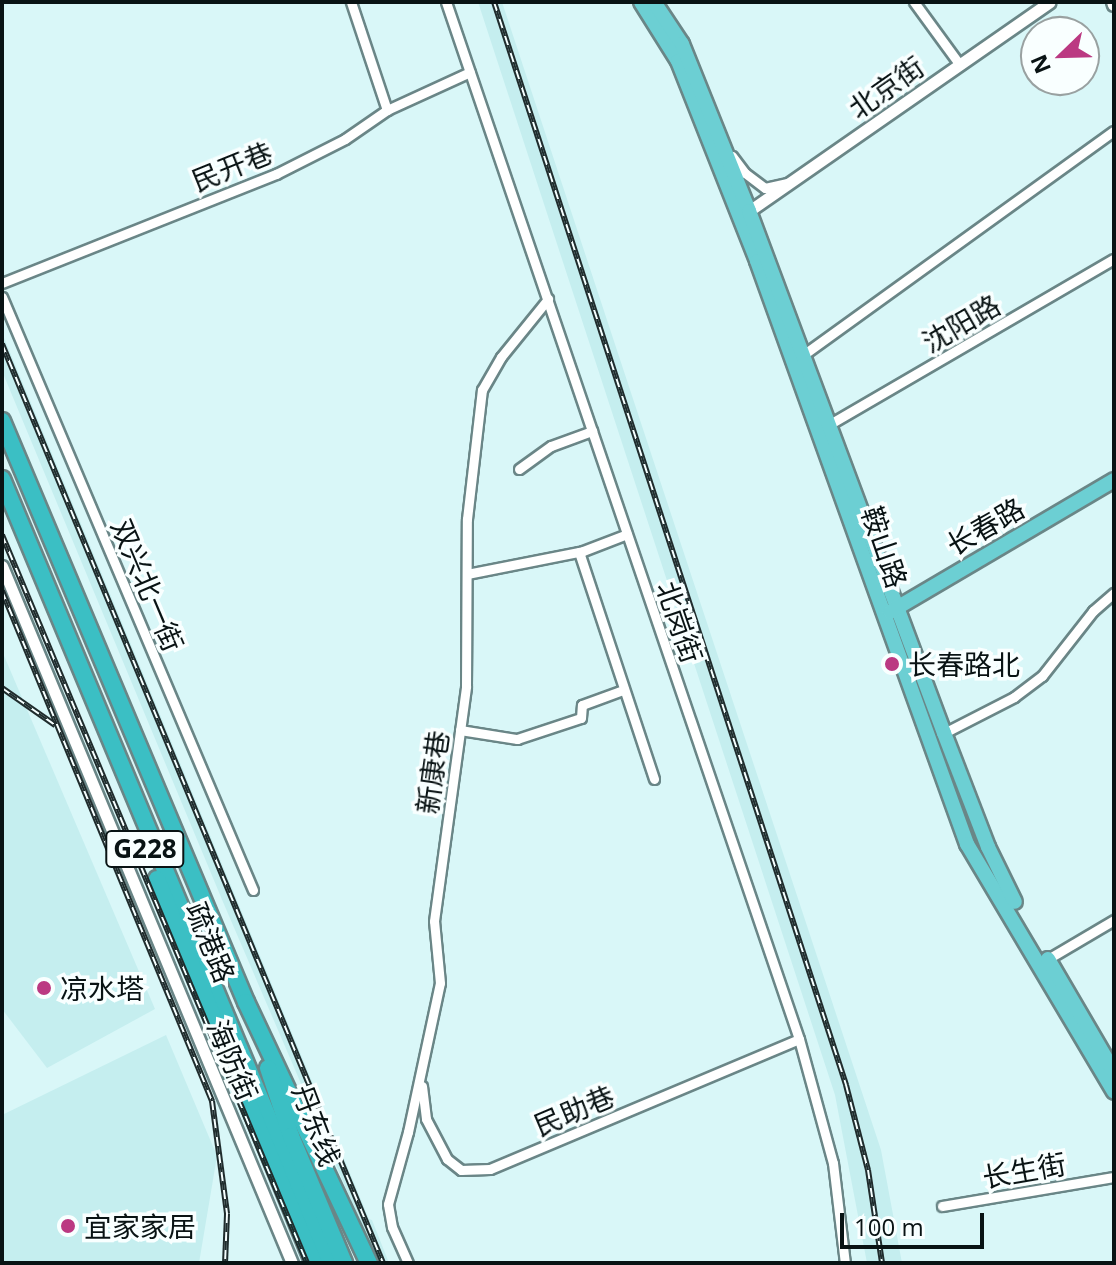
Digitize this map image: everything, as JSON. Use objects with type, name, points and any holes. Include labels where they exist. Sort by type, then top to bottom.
[{"type":"highway","name":"疏港路","points":[[2,421],[246,1002]]},
{"type":"highway","name":"疏港路","points":[[2,479],[31,549],[58,633],[272,1144],[314,1263]]},
{"type":"highway","points":[[246,1002],[369,1263]]},
{"type":"highway","name":"丹东线","points":[[246,1002],[291,1136],[344,1263]]},
{"type":"highway","points":[[307,1129],[329,1203],[355,1263]]},
{"type":"highway","points":[[272,1144],[329,1263]]},
{"type":"main road","name":"鞍山路","points":[[641,2],[678,61],[757,261],[882,617],[967,844],[1114,1072]]},
{"type":"main road","name":"鞍山路","points":[[654,2],[682,44],[749,211],[944,733],[1006,886],[1114,1092]]},
{"type":"main road","name":"长春路","points":[[882,617],[1114,480]]},
{"type":"street","points":[[351,2],[387,110]]},
{"type":"street","name":"北岗街","points":[[446,2],[799,1039],[833,1163],[845,1263]]},
{"type":"street","points":[[914,2],[960,65]]},
{"type":"street","name":"北京街","points":[[749,211],[1050,2]]},
{"type":"street","name":"民开巷","points":[[2,283],[276,174],[345,139],[387,110],[470,72]]},
{"type":"street","points":[[803,355],[1114,131]]},
{"type":"street","points":[[723,146],[745,173],[765,188],[791,182]]},
{"type":"street","name":"沈阳路","points":[[830,424],[1114,259]]},
{"type":"street","name":"双兴北一街","points":[[2,297],[253,890]]},
{"type":"street","name":"新康巷","points":[[408,1263],[392,1227],[388,1204],[408,1132],[440,983],[434,921],[466,686],[467,519],[482,390],[501,357],[548,299]]},
{"type":"street","points":[[519,469],[551,446],[592,431]]},
{"type":"street","points":[[467,574],[579,552],[627,534]]},
{"type":"street","points":[[579,552],[654,779]]},
{"type":"street","name":"海防街","points":[[2,566],[292,1263]]},
{"type":"street","points":[[944,733],[1014,697],[1042,676],[1093,611],[1114,593]]},
{"type":"street","points":[[460,730],[517,739],[581,718],[582,705],[623,690]]},
{"type":"street","points":[[1044,961],[1114,920]]},
{"type":"street","name":"民助巷","points":[[408,1132],[417,1129],[427,1133],[461,1170],[490,1169],[799,1039]]},
{"type":"street","points":[[420,1077],[426,1119],[437,1145]]},
{"type":"street","name":"长生街","points":[[942,1206],[1114,1177]]},
{"type":"shaded area","points":[[478,2],[502,2],[881,1150],[902,1263],[867,1263],[835,1095]]},
{"type":"shaded area","points":[[2,333],[389,1263],[378,1263],[223,902],[2,371]]},
{"type":"shaded area","points":[[2,651],[155,1009],[47,1068],[2,1009]]},
{"type":"shaded area","points":[[166,1035],[217,1156],[199,1263],[2,1263],[2,1115]]},
{"type":"railway","points":[[494,2],[846,1085],[868,1170],[882,1263]]},
{"type":"railway","points":[[2,344],[383,1263]]},
{"type":"railway","points":[[2,535],[307,1263]]},
{"type":"railway","points":[[2,591],[212,1101],[227,1214],[225,1263]]},
{"type":"railway","points":[[2,688],[55,725]]},
{"type":"place","name":"长春路北","points":[[892,664]]},
{"type":"place","name":"凉水塔","points":[[44,988]]},
{"type":"place","name":"宜家家居","points":[[68,1226]]}]
